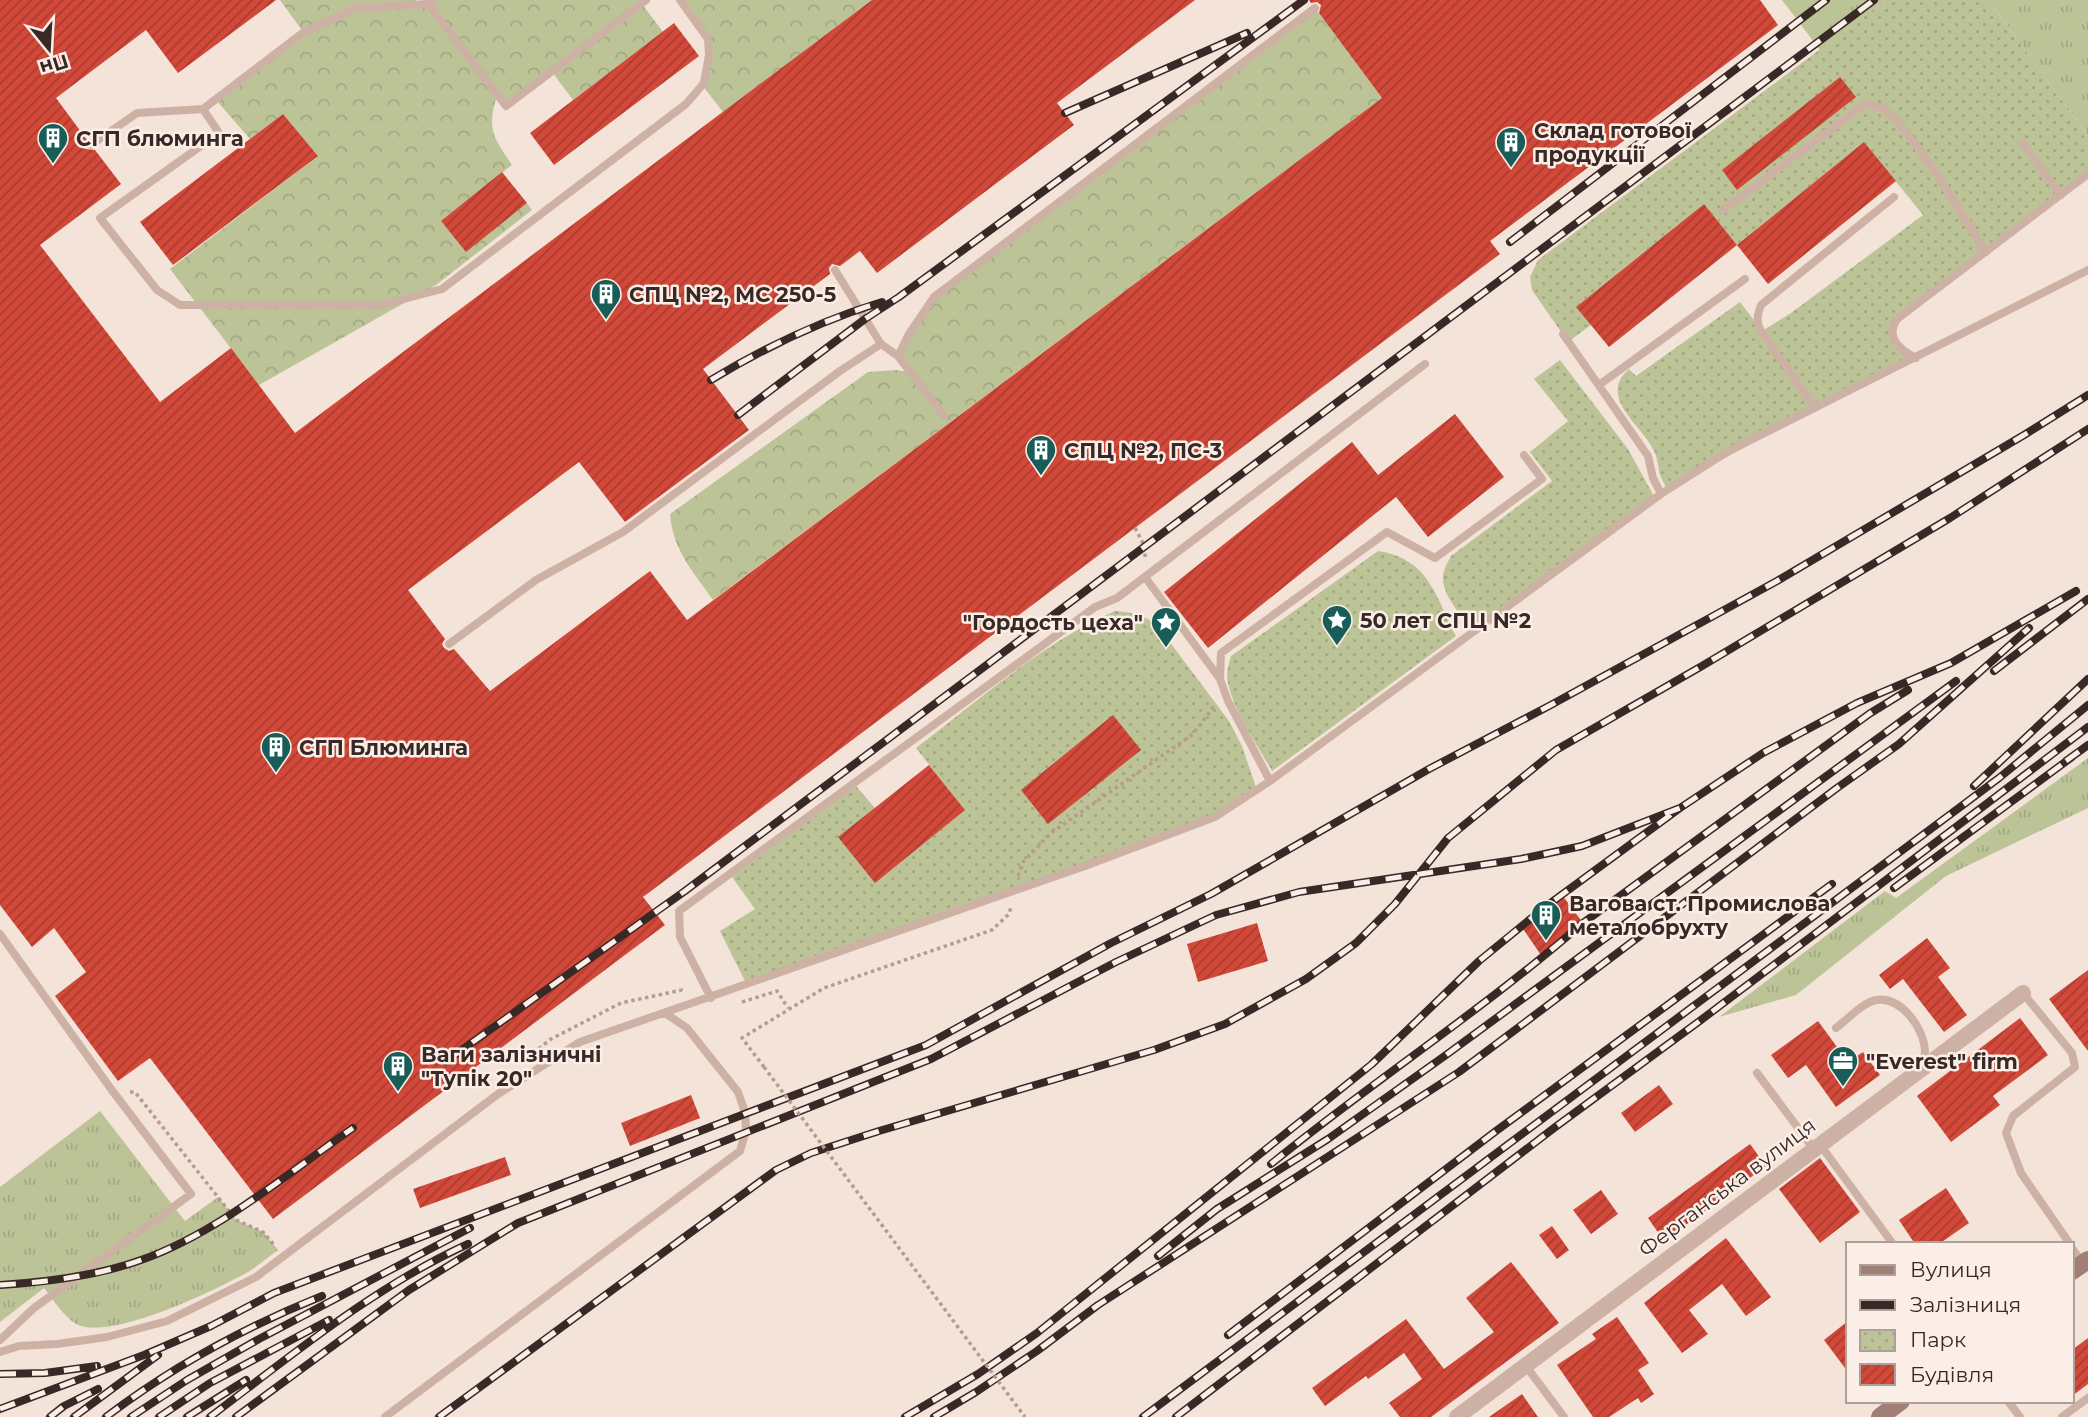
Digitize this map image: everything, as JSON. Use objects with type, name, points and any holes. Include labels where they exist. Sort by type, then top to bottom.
[{"type":"main road","points":[[1880,1417],[1898,1403]]},
{"type":"street","name":"Ферганська вулиця","points":[[1457,1417],[2023,993]]},
{"type":"lane","points":[[91,145],[137,113],[204,109],[304,32],[356,8],[430,2],[506,106],[646,0]]},
{"type":"lane","points":[[204,109],[219,133],[100,218],[158,290],[180,305],[381,306],[442,289],[686,104],[704,83],[709,55],[708,38],[680,0]]},
{"type":"lane","points":[[898,356],[933,297],[1315,8]]},
{"type":"lane","points":[[1722,211],[1865,104],[1883,108],[1897,120],[1932,167],[1986,251]]},
{"type":"lane","points":[[2023,144],[2061,195]]},
{"type":"lane","points":[[1916,358],[1899,348],[1894,341],[1892,327],[1897,319],[2088,174]]},
{"type":"lane","points":[[1815,408],[1756,322],[1761,305],[1894,197]]},
{"type":"lane","points":[[835,270],[881,344],[898,356],[944,416]]},
{"type":"lane","points":[[0,1352],[19,1346],[107,1336],[167,1321],[256,1277],[498,1094],[580,1042],[1014,891],[1215,817],[1270,781],[1661,494],[1727,452],[2088,270]]},
{"type":"lane","points":[[1599,385],[1745,279]]},
{"type":"lane","points":[[1563,334],[1648,456],[1653,478],[1661,494]]},
{"type":"lane","points":[[449,644],[536,580],[623,532],[840,371],[881,344]]},
{"type":"lane","points":[[711,998],[680,937],[679,911],[1095,607],[1117,598],[1425,364]]},
{"type":"lane","points":[[1220,679],[1221,653],[1387,532],[1435,558],[1542,479],[1524,456]]},
{"type":"lane","points":[[1145,577],[1220,679],[1228,701],[1270,781]]},
{"type":"lane","points":[[0,934],[111,1089],[191,1194],[34,1308],[0,1340]]},
{"type":"lane","points":[[2023,993],[2072,1053],[2075,1067],[2013,1116],[2006,1133],[2021,1173],[2068,1242]]},
{"type":"lane","points":[[1836,1028],[1869,1002],[1880,999],[1889,1001],[1901,1008],[1920,1030],[1925,1054],[1918,1073]]},
{"type":"lane","points":[[385,1417],[740,1151],[746,1131],[745,1112],[738,1092],[687,1028],[665,1013]]},
{"type":"lane","points":[[1757,1073],[1813,1148],[1824,1150],[1891,1242]]},
{"type":"lane","points":[[1525,1366],[1564,1417]]},
{"type":"lane","points":[[2063,1417],[2088,1398]]},
{"type":"path","points":[[1135,528],[1145,547],[1145,577]]},
{"type":"path","points":[[1025,1417],[742,1038],[824,988],[992,929],[1009,914],[1023,862],[1051,833],[1193,734],[1212,709],[1220,679]]},
{"type":"path","points":[[529,1056],[551,1039],[621,1003],[682,990],[697,1002]]},
{"type":"path","points":[[731,1006],[777,992],[788,1008]]},
{"type":"path","points":[[111,1089],[135,1092],[236,1220],[263,1232],[278,1250]]},
{"type":"green space","points":[[280,0],[416,0],[415,4],[433,0],[646,0],[642,4],[663,32],[573,100],[552,72],[506,106],[497,95],[492,116],[493,132],[512,165],[441,221],[466,251],[527,203],[532,210],[436,285],[259,385],[170,269],[318,156],[283,114],[250,139],[216,100],[304,33]]},
{"type":"green space","points":[[680,0],[872,0],[723,112],[702,85],[708,39]]},
{"type":"green space","points":[[1782,0],[1886,0],[1820,50]]},
{"type":"green space","points":[[1886,0],[1988,0],[2088,135],[2088,174],[1897,319],[1892,334],[1916,358],[1815,408],[1667,490],[1655,453],[1620,401],[1620,380],[1629,369],[1636,376],[1740,302],[1762,331],[1791,313],[1923,215],[1864,142],[1737,245],[1704,204],[1577,306],[1591,325],[1568,342],[1532,290],[1530,277],[1538,260]]},
{"type":"green space","points":[[1988,0],[2088,0],[2088,135]]},
{"type":"green space","points":[[1315,8],[1382,98],[713,600],[680,550],[670,514],[868,372],[909,372],[898,356],[934,297]]},
{"type":"green space","points":[[1560,360],[1628,449],[1655,498],[1473,632],[1446,592],[1444,572],[1451,556],[1552,481],[1530,452],[1568,421],[1534,379]]},
{"type":"green space","points":[[1378,551],[1395,555],[1420,571],[1436,593],[1456,636],[1272,771],[1231,694],[1227,676],[1231,656]]},
{"type":"green space","points":[[1115,611],[1138,615],[1157,625],[1229,721],[1242,746],[1257,790],[1215,817],[747,985],[720,931],[755,909],[732,877],[856,786],[875,808],[875,882],[965,810],[916,748],[1037,656],[1088,624]]},
{"type":"green space","points":[[2088,758],[2088,808],[1946,876],[1796,995],[1719,1017],[1885,891],[1896,898]]},
{"type":"green space","points":[[100,1111],[185,1221],[218,1197],[236,1220],[263,1232],[278,1250],[252,1270],[233,1280],[162,1312],[136,1320],[92,1328],[76,1324],[44,1288],[0,1322],[0,1187]]},
{"type":"building","points":[[0,0],[276,0],[178,73],[146,30],[56,98],[87,140],[84,145],[86,149],[95,150],[121,184],[40,245],[160,402],[231,348],[295,433],[872,0],[1195,0],[1057,103],[1074,125],[877,273],[860,251],[840,266],[832,264],[829,268],[830,274],[703,369],[749,430],[625,522],[579,462],[408,590],[445,639],[442,644],[444,648],[449,651],[454,649],[490,691],[650,571],[687,620],[1382,98],[1319,13],[1321,5],[1309,0],[1760,0],[1778,25],[1490,241],[1500,254],[643,897],[665,925],[273,1219],[150,1058],[118,1081],[55,996],[86,972],[54,928],[32,947],[0,905]]},
{"type":"building","points":[[674,23],[699,56],[554,165],[530,133]]},
{"type":"building","points":[[1840,77],[1856,97],[1737,190],[1722,170]]},
{"type":"building","points":[[283,114],[318,156],[173,265],[140,222]]},
{"type":"building","points":[[1864,142],[1896,181],[1768,284],[1737,245]]},
{"type":"building","points":[[502,172],[527,203],[466,252],[441,221]]},
{"type":"building","points":[[1704,204],[1737,245],[1609,347],[1576,307]]},
{"type":"building","points":[[1455,414],[1504,477],[1428,537],[1396,497],[1208,648],[1164,592],[1352,442],[1378,475]]},
{"type":"building","points":[[1113,715],[1141,750],[1048,824],[1021,790]]},
{"type":"building","points":[[929,765],[965,810],[875,883],[838,837]]},
{"type":"building","name":"Вагова ст. Промислова металобрухту","points":[[1562,895],[1583,923],[1543,958],[1521,926]]},
{"type":"building","points":[[1257,923],[1268,961],[1198,982],[1187,944]]},
{"type":"building","points":[[1927,938],[1950,968],[1938,977],[1967,1015],[1944,1032],[1903,979],[1890,989],[1879,975]]},
{"type":"building","points":[[2088,970],[2088,1051],[2049,999]]},
{"type":"building","points":[[2020,1018],[2048,1055],[1993,1096],[2000,1105],[1951,1142],[1917,1096]]},
{"type":"building","points":[[1818,1021],[1848,1062],[1863,1052],[1880,1075],[1836,1107],[1806,1065],[1788,1078],[1771,1055]]},
{"type":"building","points":[[1659,1085],[1673,1104],[1635,1132],[1621,1113]]},
{"type":"building","points":[[691,1095],[700,1118],[630,1146],[621,1123]]},
{"type":"building","points":[[1750,1144],[1766,1166],[1664,1241],[1648,1218]]},
{"type":"building","points":[[505,1157],[511,1175],[420,1208],[413,1189]]},
{"type":"building","points":[[1820,1158],[1860,1212],[1820,1243],[1779,1189]]},
{"type":"building","points":[[1946,1188],[1969,1223],[1942,1242],[1914,1242],[1899,1220]]},
{"type":"building","points":[[1601,1190],[1618,1214],[1591,1234],[1573,1210]]},
{"type":"building","points":[[1552,1226],[1569,1250],[1557,1259],[1539,1235]]},
{"type":"building","points":[[1726,1238],[1771,1297],[1746,1316],[1722,1284],[1689,1310],[1708,1334],[1682,1353],[1644,1303]]},
{"type":"building","points":[[1511,1262],[1559,1323],[1431,1417],[1400,1417],[1389,1403],[1422,1379],[1404,1353],[1325,1406],[1312,1388],[1406,1319],[1444,1369],[1494,1332],[1466,1298]]},
{"type":"building","points":[[1617,1317],[1649,1363],[1638,1370],[1654,1394],[1641,1403],[1638,1398],[1609,1417],[1593,1417],[1557,1365],[1596,1339],[1592,1334]]},
{"type":"building","points":[[1846,1323],[1846,1369],[1824,1340]]},
{"type":"building","points":[[2088,1338],[2088,1384],[2074,1394],[2074,1348]]},
{"type":"building","points":[[1522,1394],[1538,1417],[1489,1417]]},
{"type":"railway","points":[[738,415],[865,319],[899,297],[1304,0]]},
{"type":"railway","points":[[1510,242],[1826,0]]},
{"type":"railway","points":[[446,1061],[685,891],[1874,0]]},
{"type":"railway","points":[[1065,113],[1247,33]]},
{"type":"railway","points":[[711,380],[794,336],[837,317],[882,302]]},
{"type":"railway","points":[[0,1409],[144,1355],[211,1326],[274,1293],[926,1045],[1111,943],[1211,894],[1429,769],[1777,581],[2088,395]]},
{"type":"railway","points":[[439,1417],[776,1170],[811,1153],[879,1131],[1154,1050],[1225,1024],[1306,979],[1356,943],[1395,904],[1448,838],[1556,750],[1950,518],[2088,429]]},
{"type":"railway","points":[[905,1417],[978,1374],[1037,1333],[1372,1064],[1479,961],[1545,907],[1680,808],[1763,753],[1857,703],[1951,663],[2076,591]]},
{"type":"railway","points":[[1994,671],[2088,599]]},
{"type":"railway","points":[[934,1417],[1037,1351],[1098,1305],[1459,1072],[1899,744],[2029,628]]},
{"type":"railway","points":[[1974,786],[2088,679]]},
{"type":"railway","points":[[1158,1256],[1217,1209],[1328,1139],[1446,1055],[1956,681]]},
{"type":"railway","points":[[1271,1164],[1507,985],[1583,923],[1869,714],[1908,690]]},
{"type":"railway","points":[[1143,1417],[1999,778],[2088,705]]},
{"type":"railway","points":[[1176,1417],[1554,1128],[2088,727]]},
{"type":"railway","points":[[2066,761],[2088,745]]},
{"type":"railway","points":[[1894,888],[2072,757]]},
{"type":"railway","points":[[236,1417],[409,1290],[518,1223],[931,1059],[1116,962],[1216,915],[1299,892],[1521,859],[1582,846],[1680,808]]},
{"type":"railway","points":[[1228,1335],[1496,1131],[1832,884]]},
{"type":"railway","points":[[0,1285],[89,1274],[124,1266],[169,1249],[224,1219],[353,1128]]},
{"type":"railway","points":[[131,1417],[187,1380],[259,1339],[470,1228]]},
{"type":"railway","points":[[210,1417],[367,1301],[433,1261],[468,1244]]},
{"type":"railway","points":[[106,1417],[157,1381],[210,1349],[322,1296]]},
{"type":"railway","points":[[159,1417],[210,1383],[329,1320]]},
{"type":"railway","points":[[74,1417],[158,1355]]},
{"type":"railway","points":[[0,1374],[45,1373],[97,1366]]},
{"type":"railway","points":[[187,1417],[246,1380]]},
{"type":"railway","points":[[50,1417],[64,1406],[98,1389]]},
{"type":"place","name":"СГП блюминга","points":[[53,165]]},
{"type":"place","name":"Склад готової продукції","points":[[1511,169]]},
{"type":"place","name":"СПЦ №2, МС 250-5","points":[[606,321]]},
{"type":"place","name":"СПЦ №2, ПС-3","points":[[1041,477]]},
{"type":"place","name":"50 лет СПЦ №2","points":[[1337,647]]},
{"type":"place","name":"\"Гордость цеха\"","points":[[1166,649]]},
{"type":"place","name":"СГП Блюминга","points":[[276,774]]},
{"type":"place","name":"Вагова ст. Промислова металобрухту","points":[[1546,942]]},
{"type":"place","name":"\"Everest\" firm","points":[[1843,1088]]},
{"type":"place","name":"Ваги залізничні \"Тупік 20\"","points":[[398,1093]]}]
